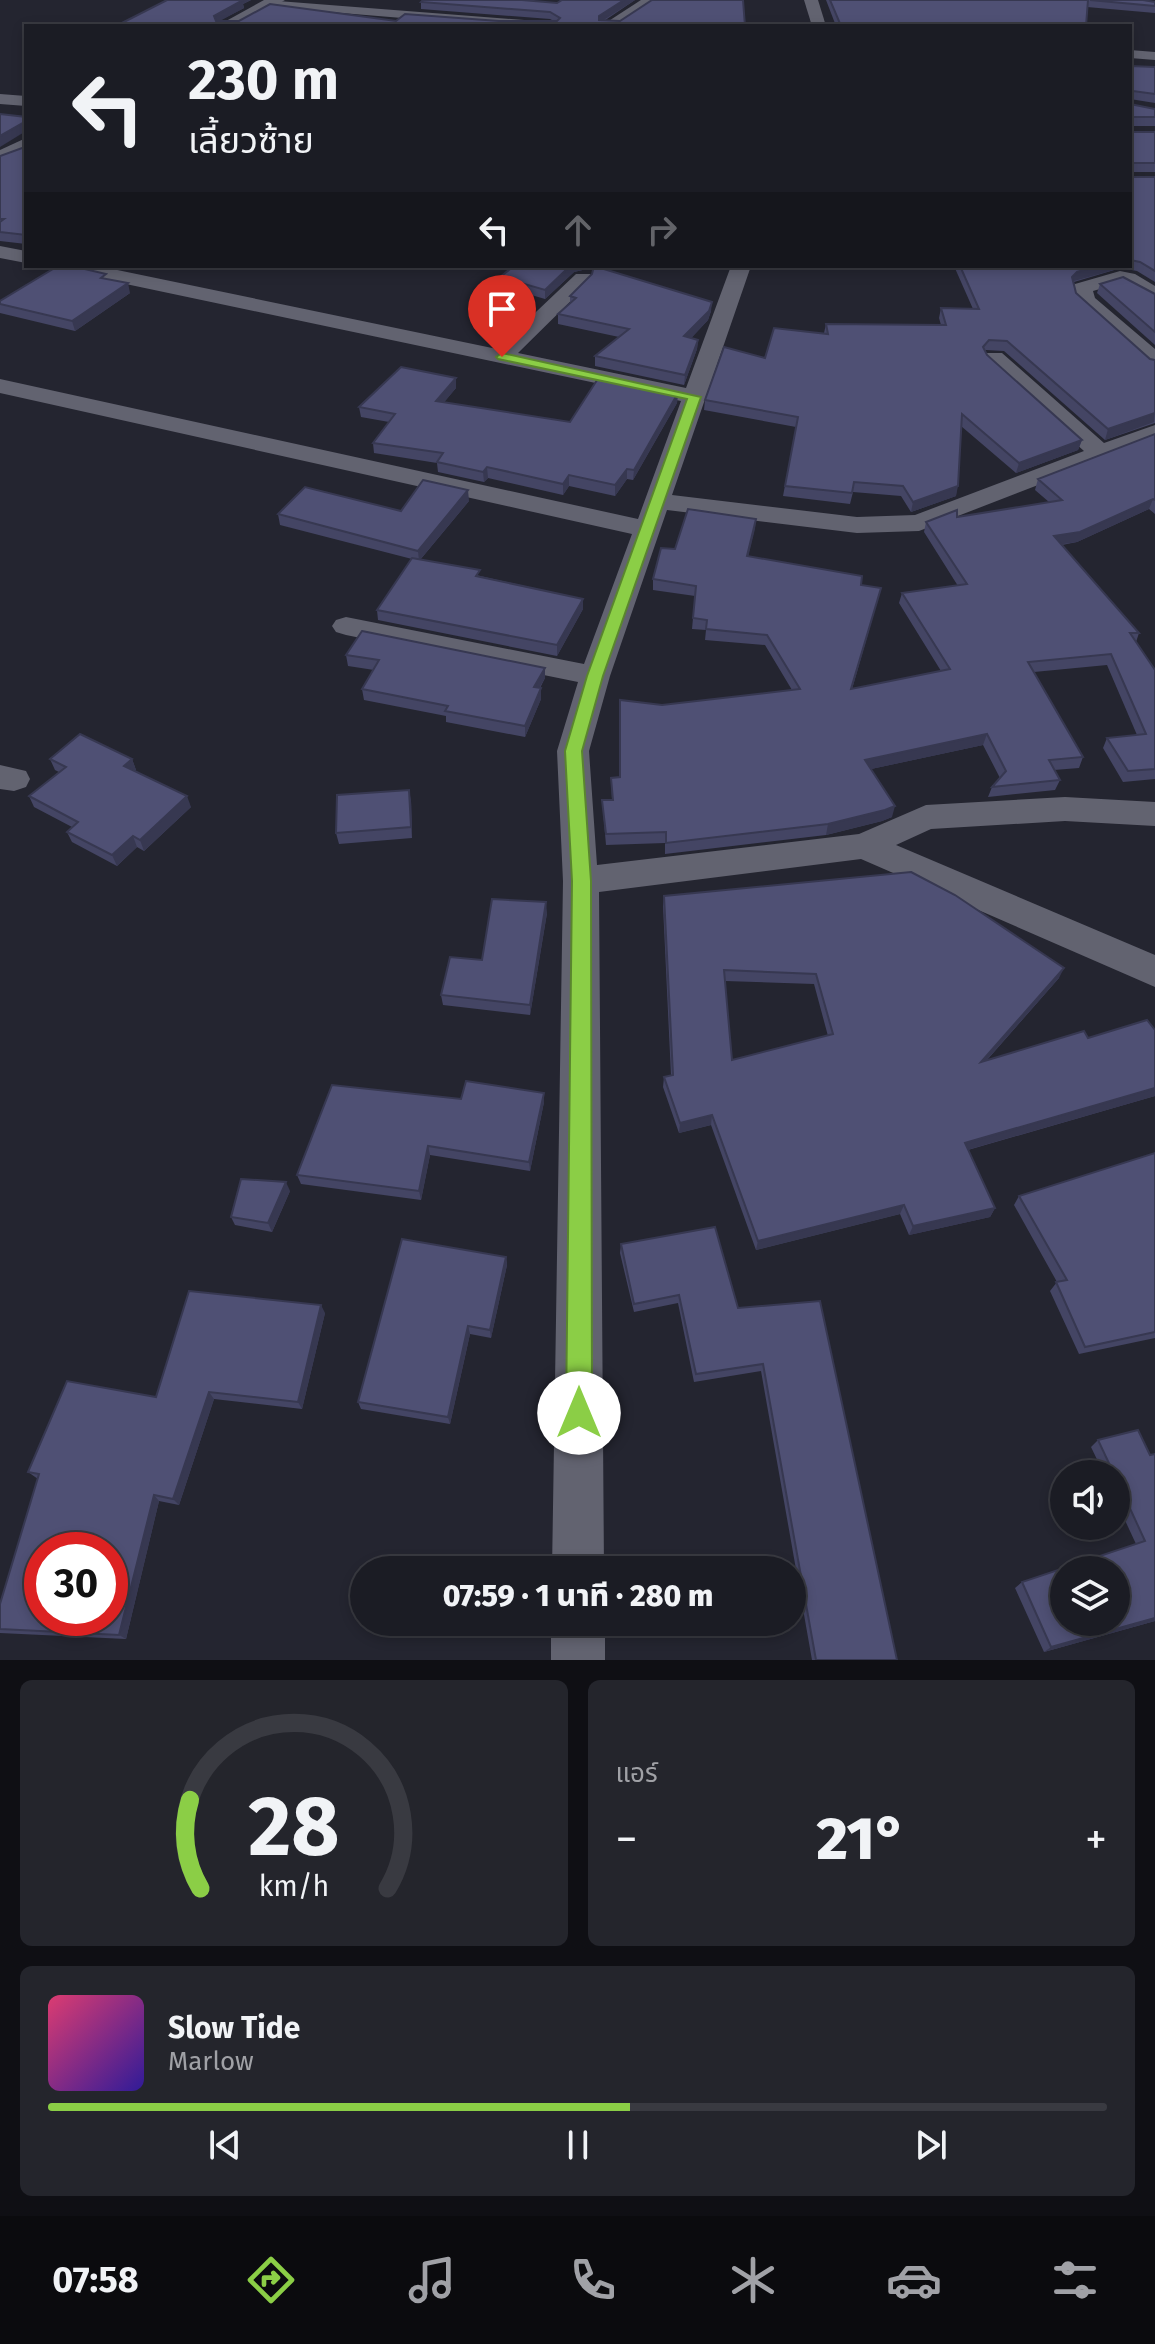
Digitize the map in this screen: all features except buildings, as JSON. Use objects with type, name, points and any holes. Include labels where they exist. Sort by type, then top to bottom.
[{"type":"street","points":[[611,24],[650,0]]},
{"type":"street","points":[[811,0],[818,24]]},
{"type":"street","points":[[230,24],[273,2],[512,24]]},
{"type":"street","points":[[1132,54],[1155,56]]},
{"type":"street","points":[[0,99],[24,101]]},
{"type":"street","points":[[0,159],[24,145]]},
{"type":"street","points":[[0,252],[24,257]]},
{"type":"street","points":[[79,268],[694,397]]},
{"type":"street","points":[[578,1556],[581,881],[573,751],[595,676],[740,268]]},
{"type":"street","points":[[1155,297],[1126,276],[1115,275],[1082,288],[1085,300],[1155,361]]},
{"type":"street","points":[[502,357],[583,278]]},
{"type":"street","points":[[994,358],[1102,454]]},
{"type":"street","points":[[0,386],[652,515],[857,525],[919,523],[1155,432]]},
{"type":"street","points":[[346,626],[595,676]]},
{"type":"street","points":[[581,881],[864,846],[926,817],[1065,809],[1155,814]]},
{"type":"street","points":[[864,846],[1155,972]]},
{"type":"street","points":[[578,1636],[578,1660]]},
{"type":"route","points":[[502,357],[694,397],[595,676],[573,751],[581,881],[579,1413]]}]
